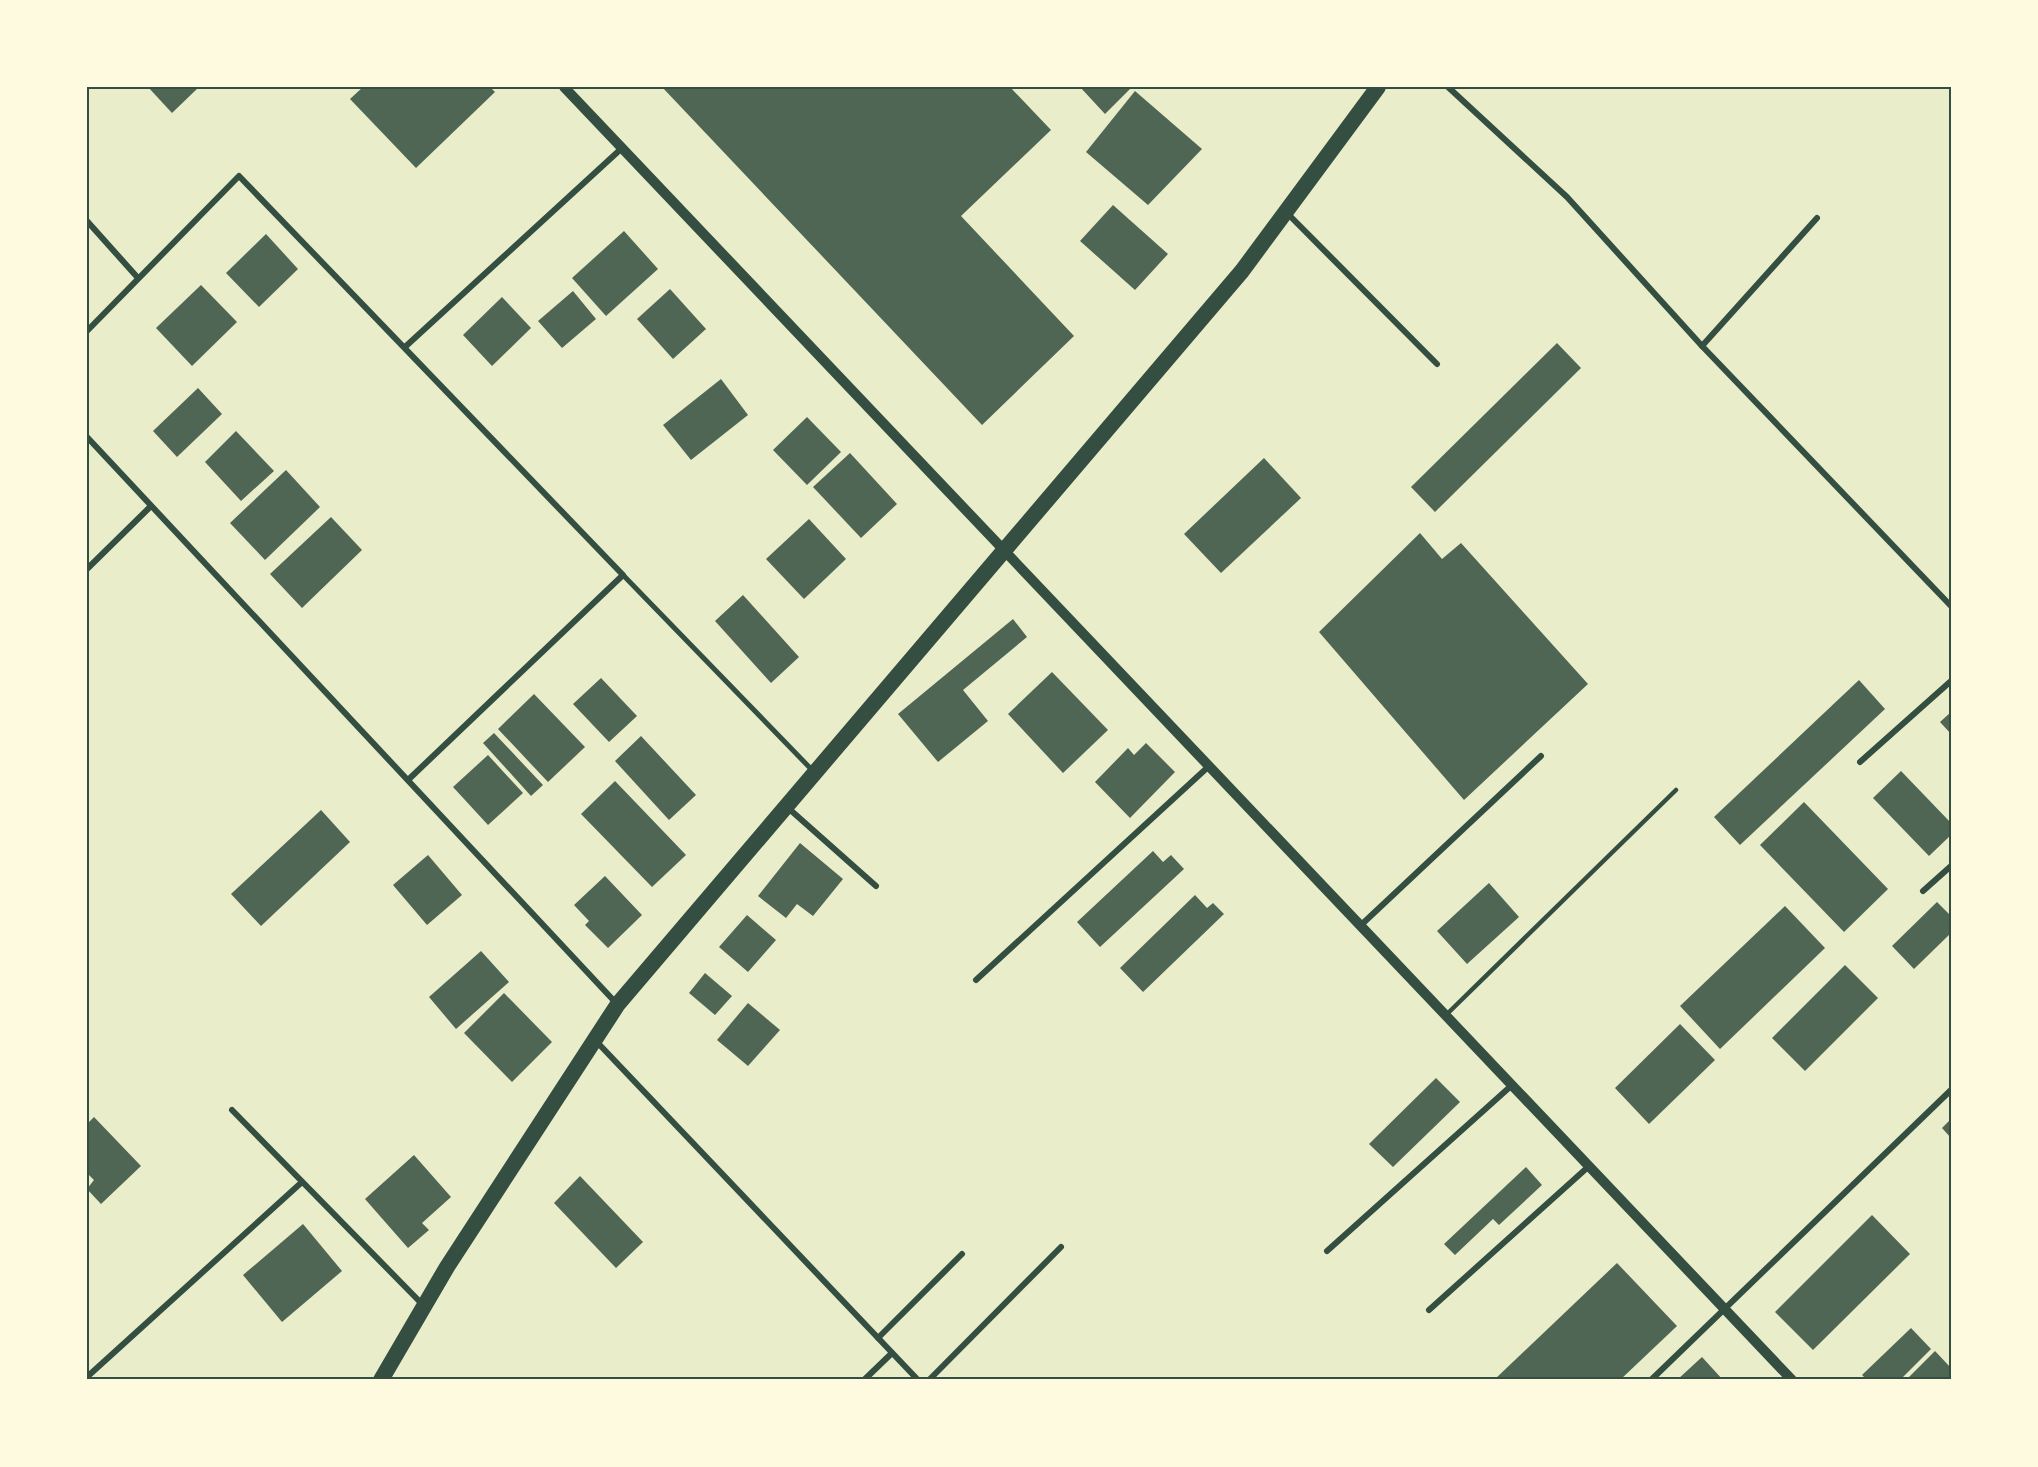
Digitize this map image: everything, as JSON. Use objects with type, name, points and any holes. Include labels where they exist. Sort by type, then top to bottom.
[{"type":"highway","points":[[381,1380],[424,1306],[618,1004],[1242,271],[1378,87]]},
{"type":"street","points":[[564,87],[1792,1380]]},
{"type":"street","points":[[1448,87],[1567,197],[1702,346],[1951,606]]},
{"type":"street","points":[[405,347],[622,148]]},
{"type":"street","points":[[87,331],[239,176],[814,773]]},
{"type":"street","points":[[1286,212],[1437,364]]},
{"type":"street","points":[[1702,346],[1817,218]]},
{"type":"street","points":[[87,221],[138,278]]},
{"type":"street","points":[[87,437],[618,1004]]},
{"type":"street","points":[[87,568],[151,506]]},
{"type":"street","points":[[408,780],[623,575]]},
{"type":"street","points":[[1860,762],[1951,681]]},
{"type":"street","points":[[1359,926],[1541,756]]},
{"type":"street","points":[[976,980],[1208,767]]},
{"type":"street","points":[[786,806],[876,886]]},
{"type":"street","points":[[1923,891],[1951,866]]},
{"type":"street","points":[[594,1040],[918,1380]]},
{"type":"street","points":[[1327,1251],[1511,1086]]},
{"type":"street","points":[[1651,1380],[1951,1090]]},
{"type":"street","points":[[232,1110],[424,1306]]},
{"type":"street","points":[[1429,1310],[1588,1167]]},
{"type":"street","points":[[87,1377],[302,1182]]},
{"type":"street","points":[[929,1380],[1061,1247]]},
{"type":"street","points":[[878,1338],[962,1254]]},
{"type":"street","points":[[864,1380],[892,1353]]},
{"type":"lane","points":[[1445,1016],[1676,790]]},
{"type":"building","points":[[148,87],[199,87],[172,113]]},
{"type":"building","points":[[363,87],[490,87],[495,92],[416,168],[350,99]]},
{"type":"building","points":[[662,87],[1010,87],[1051,130],[961,216],[1074,336],[982,425]]},
{"type":"building","points":[[1080,87],[1132,87],[1105,114]]},
{"type":"building","points":[[1135,91],[1202,149],[1148,205],[1086,152]]},
{"type":"building","points":[[1113,205],[1168,254],[1135,290],[1080,241]]},
{"type":"building","points":[[624,231],[658,269],[606,316],[572,278]]},
{"type":"building","points":[[266,234],[298,269],[259,307],[226,273]]},
{"type":"building","points":[[201,285],[237,322],[192,366],[156,328]]},
{"type":"building","points":[[670,289],[706,329],[673,359],[637,319]]},
{"type":"building","points":[[573,291],[596,319],[562,348],[538,321]]},
{"type":"building","points":[[502,297],[531,328],[492,366],[463,335]]},
{"type":"building","points":[[1557,343],[1581,368],[1435,512],[1411,487]]},
{"type":"building","points":[[721,379],[748,415],[691,460],[663,425]]},
{"type":"building","points":[[198,388],[222,414],[177,457],[153,431]]},
{"type":"building","points":[[807,417],[841,452],[807,485],[773,450]]},
{"type":"building","points":[[236,431],[274,471],[241,501],[205,462]]},
{"type":"building","points":[[850,453],[897,504],[861,538],[813,487]]},
{"type":"building","points":[[1264,458],[1301,498],[1221,573],[1184,534]]},
{"type":"building","points":[[286,470],[320,507],[265,560],[230,523]]},
{"type":"building","points":[[331,517],[362,550],[302,608],[270,574]]},
{"type":"building","points":[[809,519],[846,559],[804,599],[766,559]]},
{"type":"building","points":[[1420,533],[1442,559],[1461,543],[1588,684],[1464,800],[1319,632]]},
{"type":"building","points":[[743,595],[799,657],[771,683],[715,621]]},
{"type":"building","points":[[1013,619],[1027,637],[963,690],[988,721],[938,762],[898,714]]},
{"type":"building","points":[[1052,672],[1108,730],[1063,773],[1008,714]]},
{"type":"building","points":[[601,678],[637,716],[609,742],[573,704]]},
{"type":"building","points":[[1859,680],[1885,709],[1740,845],[1714,817]]},
{"type":"building","points":[[534,694],[585,747],[548,782],[498,729]]},
{"type":"building","points":[[1951,712],[1951,734],[1940,722]]},
{"type":"building","points":[[494,733],[543,785],[531,796],[483,743]]},
{"type":"building","points":[[641,736],[696,795],[669,820],[615,761]]},
{"type":"building","points":[[1146,743],[1175,772],[1130,818],[1095,782],[1128,748],[1134,755]]},
{"type":"building","points":[[488,755],[523,793],[488,825],[453,787]]},
{"type":"building","points":[[1901,771],[1951,823],[1951,835],[1929,856],[1873,798]]},
{"type":"building","points":[[615,781],[686,855],[652,887],[581,814]]},
{"type":"building","points":[[1804,802],[1888,889],[1844,932],[1760,845]]},
{"type":"building","points":[[321,810],[350,842],[261,926],[231,894]]},
{"type":"building","points":[[800,843],[843,879],[813,916],[797,904],[786,918],[758,896]]},
{"type":"building","points":[[1153,851],[1163,862],[1171,855],[1184,869],[1100,947],[1077,922]]},
{"type":"building","points":[[428,855],[462,895],[427,925],[393,885]]},
{"type":"building","points":[[605,876],[642,915],[608,948],[585,925],[589,921],[574,905]]},
{"type":"building","points":[[1489,883],[1519,917],[1467,964],[1437,931]]},
{"type":"building","points":[[1195,895],[1207,908],[1213,903],[1224,914],[1143,992],[1120,968]]},
{"type":"building","points":[[1937,902],[1951,916],[1951,933],[1914,969],[1892,946]]},
{"type":"building","points":[[1785,906],[1825,948],[1720,1049],[1680,1006]]},
{"type":"building","points":[[747,915],[776,940],[748,972],[719,947]]},
{"type":"building","points":[[481,951],[509,982],[456,1029],[429,997]]},
{"type":"building","points":[[1845,965],[1878,998],[1805,1071],[1772,1038]]},
{"type":"building","points":[[705,973],[732,996],[715,1015],[689,993]]},
{"type":"building","points":[[504,993],[552,1042],[512,1082],[464,1033]]},
{"type":"building","points":[[748,1003],[780,1030],[748,1066],[717,1040]]},
{"type":"building","points":[[1680,1024],[1715,1060],[1649,1124],[1615,1088]]},
{"type":"building","points":[[1436,1078],[1460,1102],[1393,1167],[1369,1144]]},
{"type":"building","points":[[94,1117],[141,1166],[101,1204],[87,1189],[94,1180],[87,1173],[87,1124]]},
{"type":"building","points":[[1951,1119],[1951,1138],[1942,1128]]},
{"type":"building","points":[[414,1155],[451,1197],[422,1223],[429,1230],[408,1248],[365,1199]]},
{"type":"building","points":[[1526,1167],[1542,1185],[1499,1225],[1493,1219],[1455,1255],[1444,1244]]},
{"type":"building","points":[[580,1176],[643,1242],[616,1268],[554,1203]]},
{"type":"building","points":[[1872,1215],[1910,1254],[1813,1350],[1775,1312]]},
{"type":"building","points":[[303,1224],[342,1271],[282,1322],[243,1275]]},
{"type":"building","points":[[1617,1263],[1677,1326],[1620,1380],[1494,1380]]},
{"type":"building","points":[[1911,1328],[1931,1349],[1900,1380],[1867,1380],[1862,1375]]},
{"type":"building","points":[[1935,1351],[1951,1368],[1951,1377],[1948,1380],[1906,1380]]},
{"type":"building","points":[[1702,1357],[1723,1380],[1677,1380]]}]
